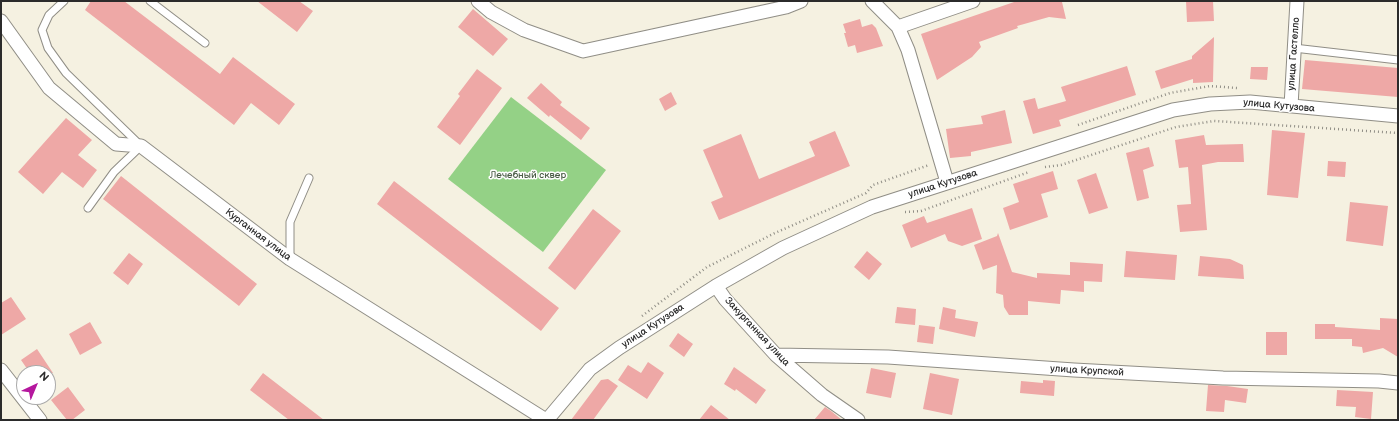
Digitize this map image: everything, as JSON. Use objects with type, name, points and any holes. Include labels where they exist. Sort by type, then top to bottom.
[{"type":"street","points":[[478,1],[491,12],[524,30],[583,51],[786,7],[801,1]]},
{"type":"street","points":[[872,1],[898,27],[908,50],[947,182]]},
{"type":"street","points":[[898,27],[973,1]]},
{"type":"street","name":"улица Гастелло","points":[[1290,106],[1297,1]]},
{"type":"street","points":[[1,21],[49,88],[116,144],[141,146]]},
{"type":"street","name":"улица Кутузова","points":[[546,420],[590,369],[638,335],[716,286],[783,248],[872,207],[1174,110],[1210,104],[1250,102],[1398,116]]},
{"type":"street","name":"Курганная улица","points":[[141,146],[290,259],[546,420]]},
{"type":"street","name":"Закурганная улица","points":[[716,286],[725,299],[776,355],[822,395],[858,420]]},
{"type":"street","name":"улица Крупской","points":[[776,355],[888,357],[1082,371],[1223,378],[1379,381],[1398,383]]},
{"type":"street","points":[[1,370],[40,420]]},
{"type":"lane","points":[[64,1],[48,15],[42,30],[48,48],[66,73],[141,146],[114,172],[88,208]]},
{"type":"lane","points":[[150,1],[204,43]]},
{"type":"lane","points":[[1294,48],[1398,60]]},
{"type":"lane","points":[[290,259],[290,222],[309,178]]},
{"type":"path","points":[[1045,167],[1062,165],[1176,127],[1214,120],[1398,133]]},
{"type":"path","points":[[898,212],[921,211],[1030,172]]},
{"type":"green space","name":"Лечебный сквер","points":[[511,97],[606,170],[543,252],[448,179]]},
{"type":"building","points":[[91,1],[124,1],[220,74],[233,57],[295,104],[279,125],[251,103],[234,125],[85,10]]},
{"type":"building","points":[[257,1],[299,1],[313,11],[297,32]]},
{"type":"building","points":[[1017,1],[1062,2],[1066,19],[1049,17],[1017,26],[1018,28],[979,42],[981,47],[972,57],[937,80],[921,34]]},
{"type":"building","points":[[1186,1],[1213,1],[1214,21],[1187,22]]},
{"type":"building","points":[[473,9],[508,39],[493,56],[458,27]]},
{"type":"building","points":[[860,19],[862,27],[872,24],[876,28],[883,46],[857,53],[855,45],[848,47],[843,24]]},
{"type":"building","points":[[1214,37],[1213,82],[1193,83],[1193,79],[1161,89],[1155,71],[1192,59],[1192,56]]},
{"type":"building","points":[[1305,60],[1398,68],[1398,97],[1302,89]]},
{"type":"building","points":[[1127,66],[1136,95],[1059,120],[1061,126],[1033,134],[1023,101],[1035,98],[1038,109],[1066,101],[1061,87]]},
{"type":"building","points":[[1251,67],[1268,67],[1267,80],[1250,79]]},
{"type":"building","points":[[477,69],[502,88],[460,145],[437,127],[460,96],[458,94]]},
{"type":"building","points":[[541,83],[562,102],[560,105],[590,128],[581,140],[550,115],[549,117],[527,98]]},
{"type":"building","points":[[671,92],[677,104],[665,111],[659,99]]},
{"type":"building","points":[[1005,110],[1012,143],[971,152],[971,156],[950,158],[946,129],[983,124],[981,116]]},
{"type":"building","points":[[66,118],[92,140],[78,155],[97,170],[83,188],[62,172],[43,194],[18,172]]},
{"type":"building","points":[[1272,130],[1305,133],[1298,198],[1267,195]]},
{"type":"building","points":[[835,131],[850,166],[719,220],[711,202],[723,197],[703,150],[741,134],[759,179],[815,156],[809,142]]},
{"type":"building","points":[[1204,135],[1206,145],[1243,144],[1244,162],[1218,162],[1202,165],[1207,230],[1180,232],[1177,205],[1191,204],[1188,167],[1179,168],[1175,140]]},
{"type":"building","points":[[1149,147],[1154,166],[1143,170],[1149,198],[1137,201],[1126,153]]},
{"type":"building","points":[[1328,161],[1346,162],[1345,177],[1327,176]]},
{"type":"building","points":[[1053,171],[1058,189],[1041,194],[1048,217],[1010,230],[1003,208],[1019,202],[1013,184]]},
{"type":"building","points":[[1096,173],[1108,208],[1089,214],[1077,180]]},
{"type":"building","points":[[121,176],[257,284],[239,306],[103,199]]},
{"type":"building","points":[[394,181],[559,308],[541,331],[377,204]]},
{"type":"building","points":[[1350,202],[1388,206],[1383,246],[1346,241]]},
{"type":"building","points":[[972,208],[982,239],[962,246],[948,241],[945,234],[911,248],[902,225],[924,216],[927,223]]},
{"type":"building","points":[[593,209],[621,231],[575,290],[548,268]]},
{"type":"building","points":[[998,233],[1012,272],[1037,278],[1037,273],[1070,275],[1070,262],[1103,264],[1102,282],[1084,281],[1084,292],[1061,290],[1060,304],[1028,301],[1028,315],[1009,315],[1004,307],[1003,295],[996,293],[997,265],[983,270],[974,245],[997,236]]},
{"type":"building","points":[[867,251],[882,264],[869,280],[854,267]]},
{"type":"building","points":[[1126,251],[1177,255],[1175,280],[1124,277]]},
{"type":"building","points":[[129,253],[143,264],[128,285],[113,273]]},
{"type":"building","points":[[1200,256],[1230,259],[1243,265],[1244,279],[1198,276]]},
{"type":"building","points":[[11,297],[26,319],[1,335],[1,303]]},
{"type":"building","points":[[897,307],[916,309],[915,325],[895,323]]},
{"type":"building","points":[[943,307],[956,310],[955,318],[978,322],[975,337],[939,329]]},
{"type":"building","points":[[1380,318],[1398,319],[1398,357],[1383,348],[1363,353],[1362,347],[1352,346],[1352,339],[1315,339],[1315,324],[1335,324],[1335,327],[1380,330]]},
{"type":"building","points":[[90,322],[102,343],[80,355],[69,334]]},
{"type":"building","points":[[919,325],[935,327],[933,344],[917,342]]},
{"type":"building","points":[[1266,332],[1287,332],[1287,355],[1266,355]]},
{"type":"building","points":[[678,333],[693,344],[684,357],[669,346]]},
{"type":"building","points":[[37,349],[48,365],[24,365],[21,360]]},
{"type":"building","points":[[648,362],[664,373],[647,399],[618,380],[628,365],[641,373]]},
{"type":"building","points":[[734,367],[766,390],[756,404],[736,389],[735,391],[724,384]]},
{"type":"building","points":[[871,368],[896,373],[891,398],[866,393]]},
{"type":"building","points":[[263,373],[324,420],[289,420],[250,390]]},
{"type":"building","points":[[930,373],[959,379],[952,415],[923,409]]},
{"type":"building","points":[[608,379],[618,386],[593,420],[571,420],[601,380]]},
{"type":"building","points":[[1043,380],[1055,381],[1054,396],[1020,393],[1021,381],[1043,383]]},
{"type":"building","points":[[1208,385],[1248,389],[1246,403],[1225,400],[1224,412],[1206,411]]},
{"type":"building","points":[[68,387],[85,410],[72,420],[67,420],[55,405],[56,396]]},
{"type":"building","points":[[1337,390],[1373,392],[1371,419],[1355,417],[1356,407],[1336,406]]},
{"type":"building","points":[[711,405],[730,420],[699,420]]},
{"type":"building","points":[[825,407],[831,411],[842,420],[814,420]]}]
